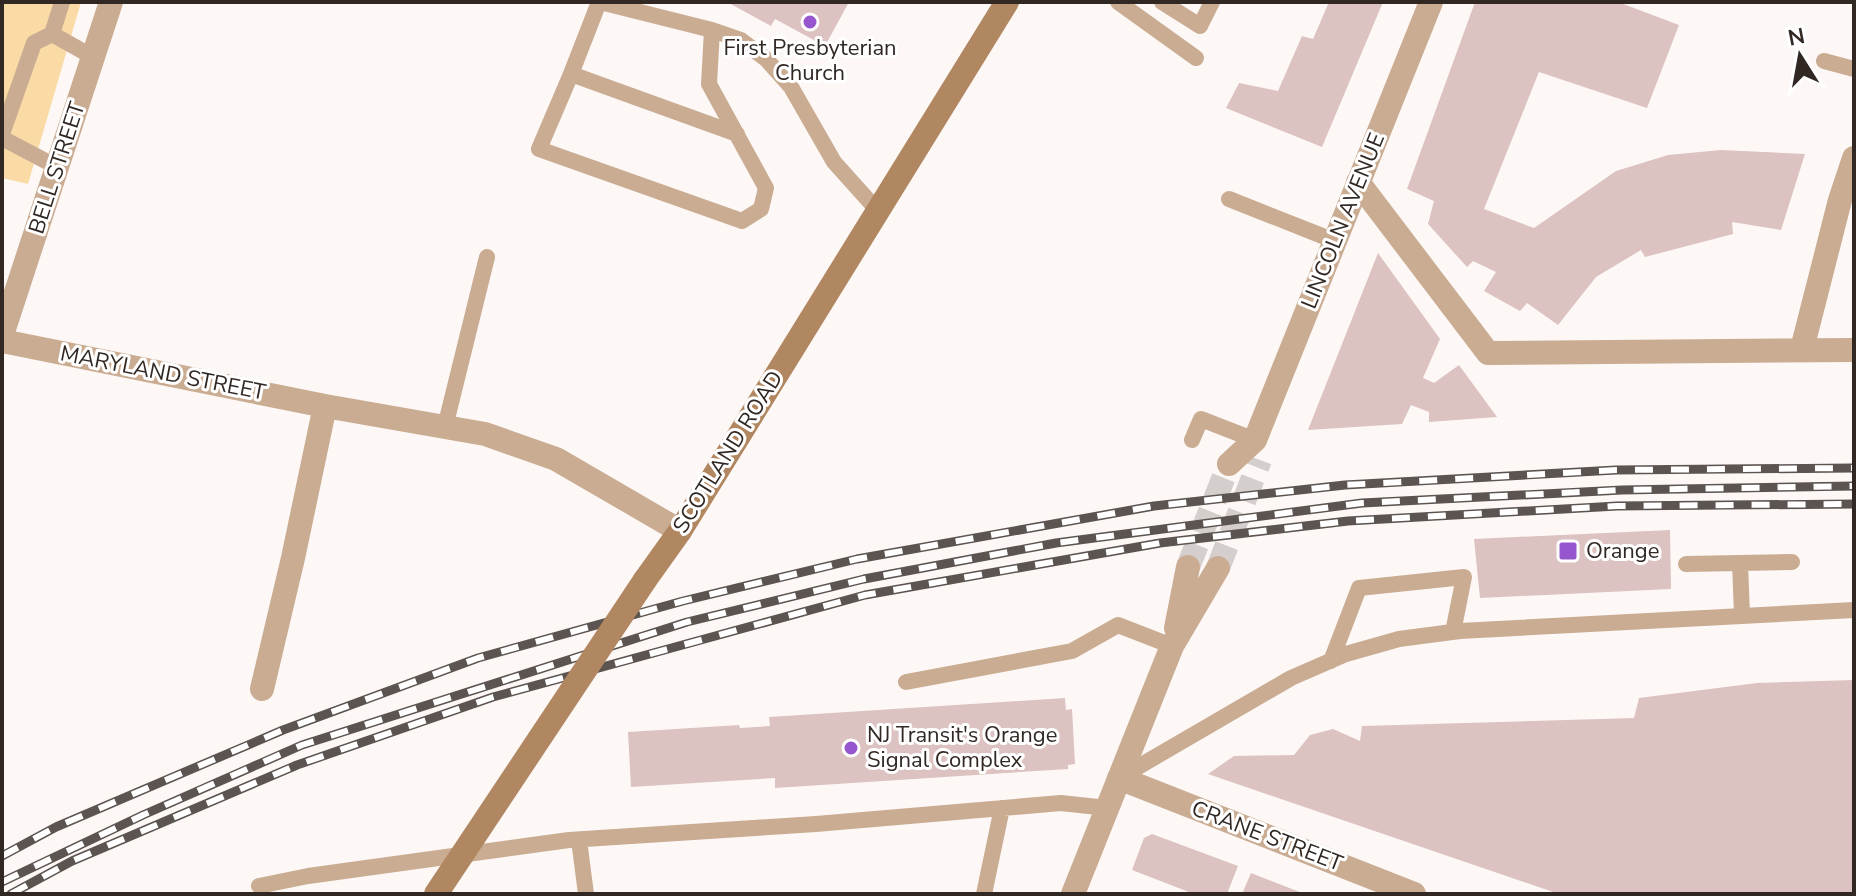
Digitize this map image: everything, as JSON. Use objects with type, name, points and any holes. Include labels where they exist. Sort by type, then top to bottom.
[{"type":"main road","name":"SCOTLAND ROAD","points":[[436,894],[680,531],[1007,2]]},
{"type":"street","name":"BELL STREET","points":[[2,335],[111,2]]},
{"type":"street","name":"LINCOLN AVENUE","points":[[1229,464],[1258,450],[1335,241],[1431,2]]},
{"type":"street","points":[[1802,349],[1840,200],[1854,158]]},
{"type":"street","points":[[1358,182],[1488,353],[1854,350]]},
{"type":"street","name":"MARYLAND STREET","points":[[2,341],[325,406],[485,434],[556,459],[680,531]]},
{"type":"street","points":[[262,689],[325,406]]},
{"type":"street","points":[[1172,646],[1188,567]]},
{"type":"street","points":[[1073,894],[1172,646],[1218,568]]},
{"type":"street","name":"CRANE STREET","points":[[1119,778],[1414,894]]},
{"type":"lane","points":[[57,167],[2,136],[34,43],[52,34],[62,2]]},
{"type":"lane","points":[[712,30],[709,84],[766,188],[761,209],[742,221],[539,149],[599,2],[712,30],[741,40],[767,60],[791,87],[834,162],[878,211]]},
{"type":"lane","points":[[1118,2],[1196,58]]},
{"type":"lane","points":[[1162,2],[1200,26],[1212,2]]},
{"type":"lane","points":[[52,34],[93,57]]},
{"type":"lane","points":[[1824,61],[1854,69]]},
{"type":"lane","points":[[571,74],[737,134]]},
{"type":"lane","points":[[1229,199],[1335,241]]},
{"type":"lane","points":[[445,427],[487,257]]},
{"type":"lane","points":[[1192,440],[1201,419],[1258,450]]},
{"type":"lane","points":[[1686,564],[1792,562]]},
{"type":"lane","points":[[1740,563],[1742,615]]},
{"type":"lane","points":[[1331,661],[1359,588],[1464,577],[1453,632]]},
{"type":"lane","points":[[1119,778],[1291,678],[1331,661],[1399,639],[1453,632],[1854,610]]},
{"type":"lane","points":[[906,682],[1072,651],[1118,625],[1172,646]]},
{"type":"lane","points":[[259,886],[308,876],[579,840],[1061,803],[1107,808]]},
{"type":"lane","points":[[984,894],[1002,808]]},
{"type":"lane","points":[[579,840],[586,894]]},
{"type":"shaded area","points":[[2,2],[81,2],[28,184],[2,178]]},
{"type":"building","name":"First Presbyterian Church","points":[[727,2],[849,2],[825,46],[775,19],[771,26]]},
{"type":"building","points":[[1329,2],[1383,2],[1322,147],[1226,108],[1239,83],[1278,91],[1302,36],[1313,39]]},
{"type":"building","points":[[1475,2],[1618,2],[1679,25],[1647,108],[1539,72],[1484,209],[1534,228],[1616,171],[1668,155],[1721,150],[1805,154],[1781,230],[1732,222],[1733,234],[1645,257],[1641,250],[1596,277],[1558,325],[1527,303],[1520,311],[1484,291],[1496,272],[1473,261],[1467,267],[1428,224],[1434,201],[1407,189]]},
{"type":"building","points":[[1378,253],[1440,339],[1423,378],[1434,383],[1459,365],[1497,417],[1429,422],[1429,412],[1411,405],[1402,424],[1308,430]]},
{"type":"building","points":[[1670,530],[1671,589],[1480,598],[1474,539]]},
{"type":"building","points":[[1854,680],[1854,894],[1559,894],[1208,774],[1234,756],[1294,755],[1310,735],[1333,729],[1360,741],[1362,726],[1634,718],[1639,698],[1757,683]]},
{"type":"building","name":"NJ Transit's Orange Signal Complex","points":[[1065,698],[1066,710],[1072,709],[1075,764],[1068,765],[1068,769],[775,788],[775,778],[631,787],[628,732],[770,726],[769,717]]},
{"type":"building","points":[[1152,834],[1238,866],[1227,894],[1194,894],[1132,870],[1144,838]]},
{"type":"building","points":[[1251,873],[1305,894],[1242,894]]},
{"type":"tunnel","points":[[1218,568],[1260,460]]},
{"type":"tunnel","points":[[1188,567],[1229,464]]},
{"type":"railway","points":[[2,856],[56,827],[283,730],[478,658],[683,601],[857,559],[1154,506],[1345,485],[1616,470],[1854,468]]},
{"type":"railway","points":[[2,882],[302,745],[687,622],[864,579],[1056,543],[1362,503],[1622,490],[1854,486]]},
{"type":"railway","points":[[11,894],[72,861],[297,765],[493,697],[865,595],[1160,543],[1348,521],[1617,506],[1854,504]]},
{"type":"place","name":"First Presbyterian Church","points":[[810,22]]},
{"type":"place","name":"Orange","points":[[1568,551]]},
{"type":"place","name":"NJ Transit's Orange Signal Complex","points":[[851,748]]}]
